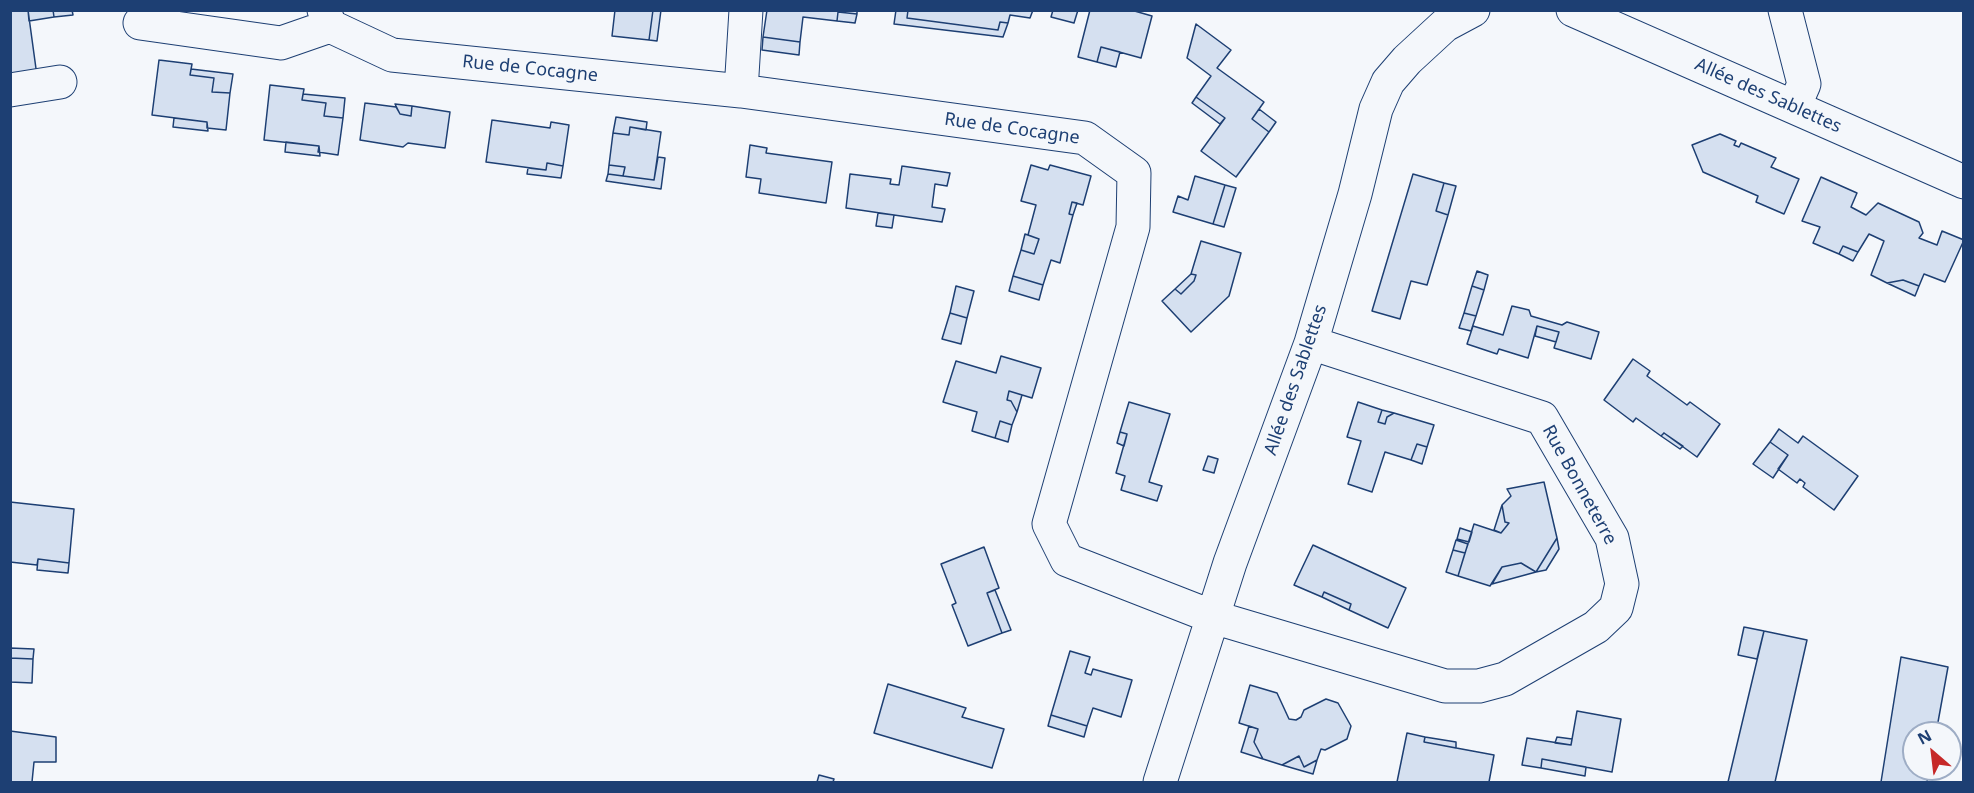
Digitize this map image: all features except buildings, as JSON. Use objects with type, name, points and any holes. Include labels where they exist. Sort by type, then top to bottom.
[{"type":"street","points":[[741,91],[746,10]]},
{"type":"street","name":"Allée des Sablettes","points":[[1573,10],[1964,182]]},
{"type":"street","points":[[1785,10],[1804,84],[1794,107]]},
{"type":"street","name":"Allée des Sablettes","points":[[1160,783],[1213,617],[1311,344],[1355,194],[1376,109],[1389,82],[1448,15]]},
{"type":"street","name":"Rue de Cocagne","points":[[140,23],[282,43],[327,18],[392,55],[741,91],[1085,138],[1134,173],[1132,227],[1048,524],[1067,560],[1213,617]]},
{"type":"street","points":[[10,90],[60,82]]},
{"type":"street","name":"Rue Bonneterre","points":[[1213,617],[1445,686],[1479,686],[1505,680],[1596,627],[1616,608],[1622,584],[1612,538],[1542,418],[1311,344]]}]
